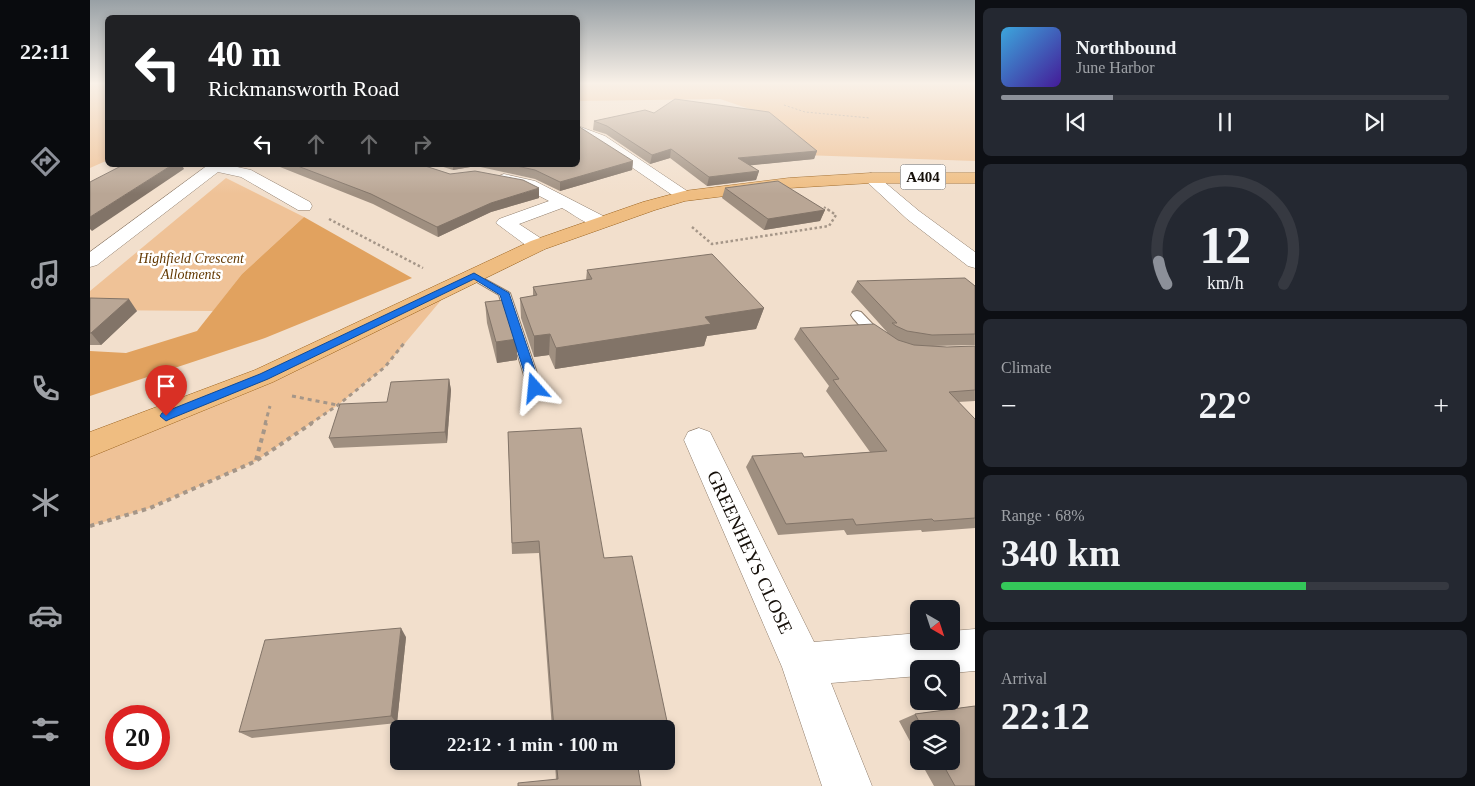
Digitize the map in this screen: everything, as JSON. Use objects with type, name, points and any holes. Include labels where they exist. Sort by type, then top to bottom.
[{"type":"main road","name":"A404","points":[[90,445],[264,376],[538,245],[601,222],[684,196],[789,184],[871,178],[975,178]]},
{"type":"street","points":[[580,131],[600,139],[684,196]]},
{"type":"street","points":[[90,261],[215,167],[246,172],[304,206]]},
{"type":"street","points":[[494,176],[529,184],[601,222]]},
{"type":"street","points":[[871,178],[913,215],[975,262]]},
{"type":"street","points":[[538,245],[504,223],[563,202]]},
{"type":"street","name":"GREENHEYS CLOSE","points":[[699,440],[802,664],[847,786]]},
{"type":"street","points":[[802,664],[975,650]]},
{"type":"lane","points":[[465,280],[504,293],[535,388]]},
{"type":"lane","points":[[857,315],[874,336],[888,344]]},
{"type":"path","points":[[692,227],[712,244],[829,226],[836,214],[823,206],[832,205]]},
{"type":"path","points":[[304,206],[465,280]]},
{"type":"path","points":[[90,526],[150,508],[256,461],[338,405],[366,383],[384,367],[408,338]]},
{"type":"path","points":[[256,461],[272,401]]},
{"type":"green space","points":[[90,121],[105,121],[105,161],[90,168]]},
{"type":"green space","points":[[773,121],[975,121],[975,161],[803,155]]},
{"type":"green space","name":"Highfield Crescent Allotments","points":[[226,178],[304,217],[242,274],[213,311],[90,310],[90,291]]},
{"type":"green space","points":[[453,286],[385,367],[338,405],[256,461],[150,508],[90,526],[90,445]]},
{"type":"shaded area","points":[[304,217],[412,278],[265,338],[90,396],[90,351],[126,353],[197,331],[242,274]]},
{"type":"building","points":[[594,121],[780,121],[817,151],[738,158],[759,171],[709,177],[671,149],[652,155],[607,126]]},
{"type":"building","points":[[580,127],[633,161],[560,182],[535,170],[521,167],[580,167]]},
{"type":"building","points":[[119,167],[169,167],[90,217],[90,182]]},
{"type":"building","points":[[300,167],[428,167],[450,174],[475,171],[523,180],[539,188],[491,203],[437,227],[371,194]]},
{"type":"building","points":[[778,181],[825,210],[768,219],[725,188]]},
{"type":"building","points":[[712,254],[764,308],[705,317],[711,324],[556,348],[550,334],[534,336],[520,298],[537,295],[533,287],[592,279],[587,270]]},
{"type":"building","points":[[965,278],[975,286],[975,334],[932,335],[907,331],[892,323],[897,323],[857,281]]},
{"type":"building","points":[[90,298],[129,299],[90,333]]},
{"type":"building","points":[[504,300],[517,339],[496,342],[485,302]]},
{"type":"building","points":[[874,324],[898,340],[914,345],[975,346],[975,390],[949,392],[975,419],[975,518],[934,521],[932,519],[856,525],[853,519],[786,524],[752,456],[802,453],[804,457],[887,451],[833,380],[839,379],[800,328]]},
{"type":"building","points":[[449,379],[445,432],[329,438],[340,404],[387,402],[391,382]]},
{"type":"building","points":[[581,428],[604,558],[632,556],[667,720],[553,720],[539,541],[512,543],[508,432]]},
{"type":"building","points":[[401,628],[391,716],[239,732],[265,640]]},
{"type":"building","points":[[975,706],[975,786],[955,786],[946,770],[960,770],[960,720],[918,720],[915,714],[960,710],[960,708]]},
{"type":"building","points":[[557,770],[638,770],[641,786],[518,786],[518,783],[558,779]]},
{"type":"route","points":[[166,416],[264,376],[474,276],[504,293],[535,388]]}]
